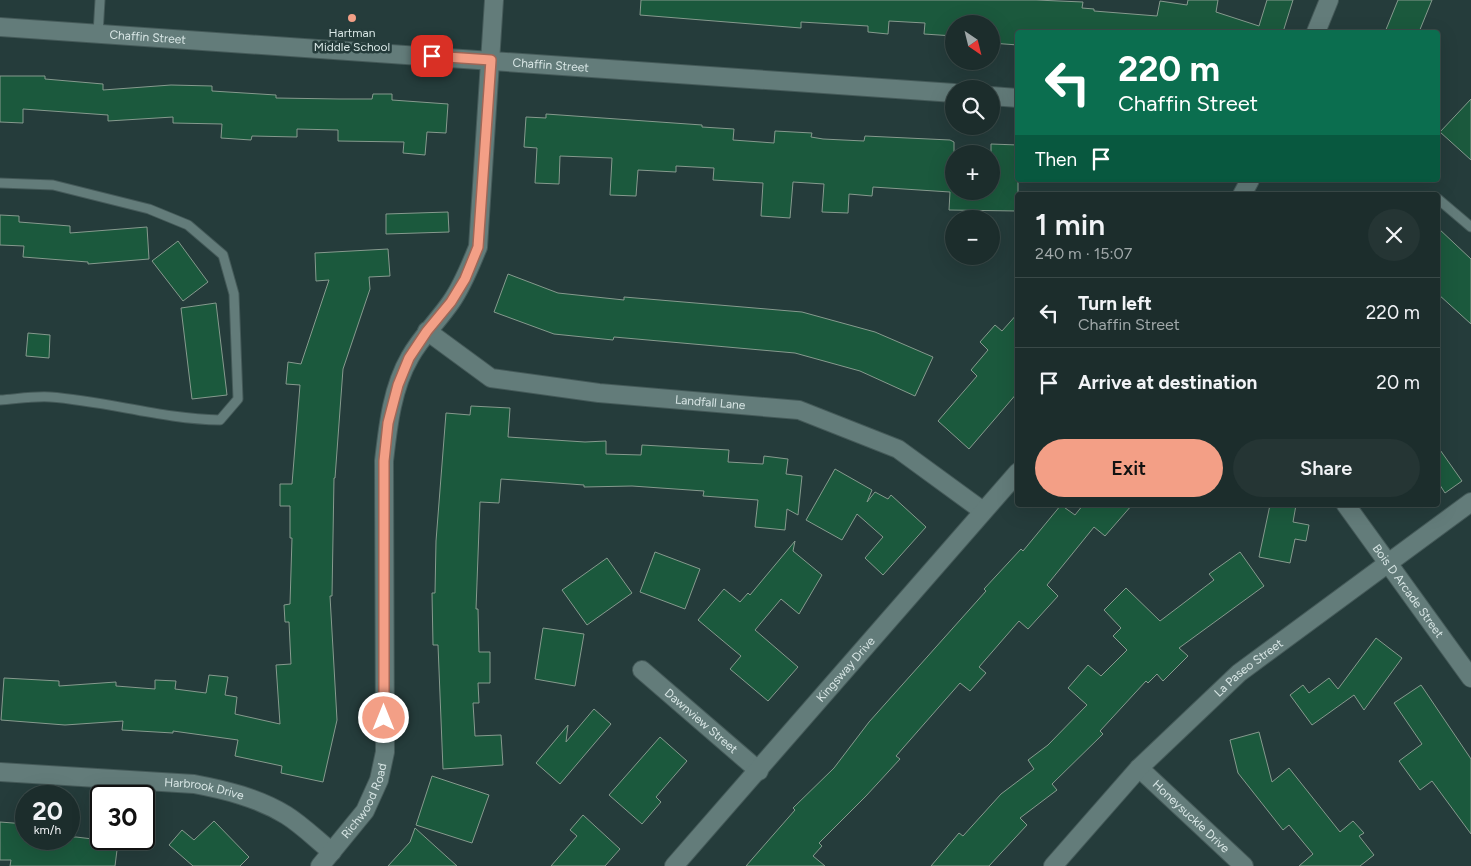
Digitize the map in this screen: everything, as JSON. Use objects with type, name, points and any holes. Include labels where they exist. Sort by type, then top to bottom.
[{"type":"street","name":"Richwood Road","points":[[320,866],[365,811],[379,780],[385,752],[384,461],[388,423],[398,385],[409,358],[427,331],[451,302],[465,279],[478,247],[494,0]]},
{"type":"street","points":[[1317,30],[1329,0]]},
{"type":"street","name":"Chaffin Street","points":[[0,27],[945,92]]},
{"type":"street","points":[[1000,97],[1015,98]]},
{"type":"street","name":"Landfall Lane","points":[[427,331],[491,378],[599,393],[799,410],[898,449],[983,511]]},
{"type":"street","name":"Kingsway Drive","points":[[674,866],[1015,475]]},
{"type":"street","name":"La Paseo Street","points":[[1053,866],[1139,768],[1238,673],[1471,502]]},
{"type":"street","name":"Bois D Arcade Street","points":[[1347,507],[1471,678]]},
{"type":"street","name":"Dawnview Street","points":[[642,670],[758,771]]},
{"type":"street","name":"Honeysuckle Drive","points":[[1139,768],[1244,866]]},
{"type":"street","name":"Harbrook Drive","points":[[0,772],[194,784],[221,789],[255,799],[287,816],[332,852]]},
{"type":"lane","points":[[98,34],[100,0]]},
{"type":"lane","points":[[0,183],[53,185],[148,209],[188,225],[223,255],[234,294],[238,382],[238,399],[220,420],[190,419],[118,406],[48,397],[0,400]]},
{"type":"lane","points":[[1440,201],[1471,227]]},
{"type":"building","points":[[641,0],[1036,0],[1083,2],[1082,8],[1094,9],[1094,11],[1157,16],[1160,1],[1187,5],[1188,0],[1218,0],[1216,12],[1259,26],[1267,0],[1293,0],[1284,30],[1015,30],[1015,45],[1000,44],[1000,15],[945,15],[945,35],[924,34],[925,23],[889,21],[888,34],[868,32],[868,26],[801,22],[801,28],[640,15]]},
{"type":"building","points":[[1398,0],[1432,0],[1420,30],[1386,30]]},
{"type":"building","points":[[0,76],[45,76],[45,79],[103,84],[103,90],[171,85],[212,86],[212,91],[276,95],[276,98],[372,99],[373,94],[392,94],[392,100],[448,104],[446,133],[427,132],[425,155],[403,153],[404,142],[338,141],[338,130],[297,129],[297,137],[252,136],[251,140],[221,138],[222,124],[173,123],[173,117],[108,121],[108,115],[23,109],[23,123],[0,122]]},
{"type":"building","points":[[1471,99],[1471,160],[1440,132]]},
{"type":"building","points":[[546,114],[702,125],[702,127],[734,129],[733,140],[774,143],[775,131],[812,133],[811,137],[823,139],[864,141],[865,136],[950,140],[954,142],[954,145],[945,145],[945,192],[873,187],[872,196],[849,194],[848,213],[822,212],[824,184],[793,182],[790,218],[761,216],[763,183],[713,180],[714,168],[676,166],[676,172],[638,170],[636,196],[610,195],[612,158],[560,156],[559,184],[535,183],[537,148],[524,147],[526,117],[546,118]]},
{"type":"building","points":[[991,144],[1015,145],[1015,182],[1018,182],[1018,192],[1015,192],[1015,211],[949,210],[950,200],[1000,200],[1000,145]]},
{"type":"building","points":[[448,212],[449,232],[386,234],[386,214]]},
{"type":"building","points":[[0,215],[19,216],[19,222],[70,226],[70,233],[147,227],[149,259],[88,264],[88,262],[23,257],[24,246],[0,245]]},
{"type":"building","points":[[1440,230],[1471,259],[1471,324],[1440,296]]},
{"type":"building","points":[[178,241],[208,282],[183,301],[152,261]]},
{"type":"building","points":[[388,249],[390,276],[369,277],[370,289],[343,369],[334,478],[332,596],[330,596],[337,720],[323,782],[281,773],[282,766],[235,756],[238,740],[173,731],[173,733],[122,730],[123,721],[65,725],[1,720],[4,678],[59,681],[59,686],[116,682],[116,686],[155,689],[155,680],[176,681],[175,689],[206,693],[209,675],[228,677],[225,695],[237,697],[235,714],[280,724],[276,665],[291,664],[289,622],[285,622],[284,605],[290,604],[292,538],[290,538],[290,506],[280,506],[280,484],[292,484],[300,385],[286,384],[288,362],[301,364],[329,280],[316,281],[315,253]]},
{"type":"building","points":[[508,274],[558,293],[624,300],[624,297],[802,312],[875,332],[933,357],[915,396],[860,371],[795,353],[614,337],[613,340],[554,334],[494,312]]},
{"type":"building","points":[[216,303],[227,395],[192,399],[181,308]]},
{"type":"building","points":[[1015,316],[1015,395],[969,449],[938,421],[977,376],[971,370],[988,350],[980,342],[995,325],[1002,331]]},
{"type":"building","points":[[28,333],[50,335],[49,358],[26,356]]},
{"type":"building","points":[[471,406],[510,408],[508,437],[585,442],[606,441],[606,454],[641,455],[642,445],[729,450],[728,462],[763,464],[764,456],[788,459],[786,474],[802,476],[798,515],[787,509],[785,530],[755,527],[758,500],[703,496],[704,491],[632,486],[584,487],[584,485],[501,479],[499,503],[480,502],[476,609],[478,609],[479,652],[490,652],[490,683],[478,683],[479,703],[473,703],[475,736],[501,735],[503,765],[443,769],[438,645],[433,645],[432,593],[435,593],[436,541],[446,413],[470,415]]},
{"type":"building","points":[[1440,450],[1462,481],[1445,493],[1440,485]]},
{"type":"building","points":[[835,469],[872,490],[867,502],[875,492],[888,499],[891,495],[926,527],[883,575],[865,558],[883,537],[857,514],[842,540],[806,520]]},
{"type":"building","points":[[1059,507],[1064,507],[1075,515],[1081,507],[1130,507],[1105,536],[1094,527],[1047,585],[1058,596],[1028,629],[1019,621],[979,667],[986,673],[970,691],[960,683],[896,756],[900,759],[819,843],[822,846],[813,856],[825,866],[746,866],[795,810],[793,808],[834,768],[869,722],[986,591],[984,589],[1021,549],[1023,551]]},
{"type":"building","points":[[1270,507],[1296,507],[1293,522],[1309,525],[1306,541],[1295,539],[1290,563],[1259,557]]},
{"type":"building","points":[[795,541],[793,551],[822,575],[799,614],[781,599],[755,630],[798,667],[768,701],[730,669],[741,656],[698,620],[724,589],[740,602],[748,593],[750,595]]},
{"type":"building","points":[[655,552],[700,569],[685,609],[640,592]]},
{"type":"building","points":[[1240,552],[1264,586],[1179,648],[1188,656],[1163,681],[1157,674],[1148,683],[1146,681],[1100,731],[1103,734],[1052,784],[1057,790],[1020,818],[1027,825],[989,866],[931,866],[959,833],[963,836],[1001,794],[1034,769],[1028,760],[1048,745],[1087,705],[1068,688],[1088,665],[1101,676],[1127,650],[1113,636],[1121,628],[1104,610],[1126,588],[1160,621],[1214,580],[1209,574]]},
{"type":"building","points":[[607,558],[632,593],[587,625],[562,590]]},
{"type":"building","points":[[543,628],[584,634],[575,686],[535,679]]},
{"type":"building","points":[[1376,638],[1402,658],[1364,710],[1354,695],[1312,725],[1290,695],[1303,685],[1309,693],[1329,678],[1338,689]]},
{"type":"building","points":[[1421,685],[1471,759],[1471,834],[1432,781],[1420,790],[1399,761],[1422,744],[1394,703]]},
{"type":"building","points":[[594,709],[611,724],[560,784],[536,763],[568,725],[566,742]]},
{"type":"building","points":[[1259,732],[1272,782],[1289,768],[1340,832],[1353,821],[1364,833],[1359,836],[1374,855],[1360,866],[1299,866],[1313,854],[1289,825],[1283,830],[1238,773],[1230,740]]},
{"type":"building","points":[[660,737],[687,761],[656,797],[661,802],[642,824],[609,795]]},
{"type":"building","points":[[432,776],[489,795],[472,843],[416,825]]},
{"type":"building","points":[[583,815],[620,849],[605,866],[551,866],[577,836],[570,830]]},
{"type":"building","points":[[214,821],[249,857],[240,866],[193,866],[169,845],[182,830],[194,840]]},
{"type":"building","points":[[0,822],[15,823],[15,850],[80,850],[80,837],[90,839],[90,850],[117,850],[115,866],[10,866],[11,860],[0,860]]},
{"type":"building","points":[[415,828],[457,866],[388,866],[410,842]]},
{"type":"place","name":"Hartman Middle School","points":[[352,18]]},
{"type":"route","points":[[384,718],[384,461],[388,423],[398,385],[409,358],[427,331],[451,302],[465,279],[478,247],[491,60],[432,56]]}]
